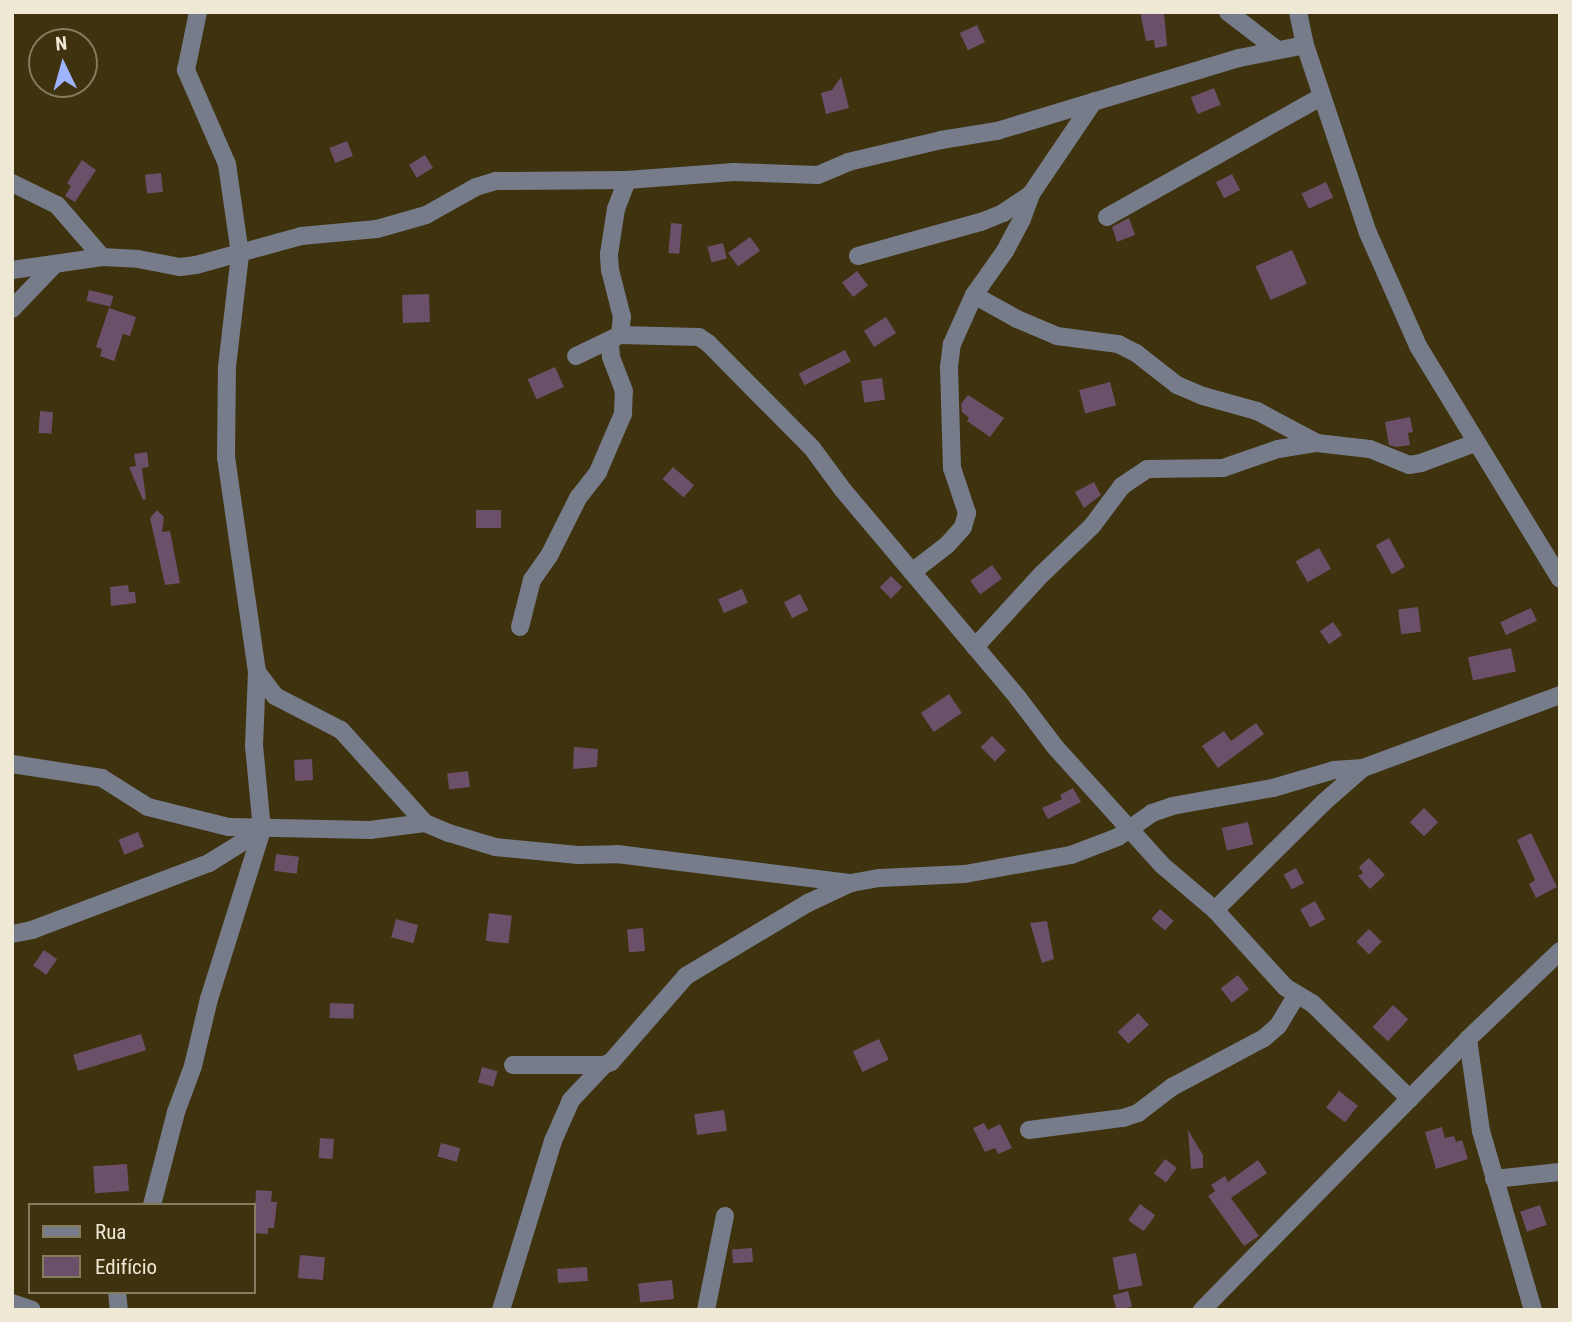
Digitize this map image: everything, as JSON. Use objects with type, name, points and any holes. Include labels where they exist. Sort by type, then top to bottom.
[{"type":"street","points":[[153,1203],[176,1112],[193,1066],[212,988],[262,830],[254,746],[257,672],[240,572],[226,458],[227,367],[240,254],[227,164],[186,70],[198,12]]},
{"type":"street","points":[[1228,12],[1276,49]]},
{"type":"street","points":[[1298,12],[1321,97],[1368,233],[1412,333],[1475,443],[1560,579]]},
{"type":"street","points":[[12,270],[102,257],[138,259],[180,267],[240,254],[301,236],[389,226],[426,215],[476,187],[496,181],[627,180],[734,173],[818,175],[870,156],[997,131],[1276,49],[1305,45]]},
{"type":"street","points":[[1107,217],[1321,97]]},
{"type":"street","points":[[912,572],[947,545],[962,527],[967,513],[952,468],[950,367],[953,344],[974,295],[1005,251],[1031,194],[1094,101]]},
{"type":"street","points":[[520,627],[533,580],[549,556],[578,498],[598,472],[623,414],[624,391],[611,357],[622,317],[610,270],[609,254],[616,209],[627,180]]},
{"type":"street","points":[[12,183],[57,205],[102,257]]},
{"type":"street","points":[[858,256],[981,222],[1003,213],[1031,194]]},
{"type":"street","points":[[12,309],[55,264]]},
{"type":"street","points":[[974,295],[1017,319],[1057,335],[1118,344],[1136,352],[1177,385],[1203,396],[1257,411],[1317,443]]},
{"type":"street","points":[[576,356],[615,338],[699,337],[708,343],[812,448],[1056,748],[1162,865],[1215,910],[1296,996],[1311,1003],[1410,1099]]},
{"type":"street","points":[[975,647],[1042,573],[1092,526],[1133,477],[1147,469],[1223,468],[1278,449],[1317,443],[1370,449],[1409,465],[1475,443]]},
{"type":"street","points":[[257,672],[275,696],[341,730],[425,823]]},
{"type":"street","points":[[501,1310],[553,1141],[570,1100],[604,1065],[618,1055],[696,969],[808,903],[851,883],[880,878],[965,874],[1071,855],[1118,837],[1152,813],[1172,806],[1273,788],[1335,770],[1363,768],[1560,695]]},
{"type":"street","points":[[12,764],[102,778],[148,807],[229,827],[262,830],[370,830],[425,823],[495,847],[578,855],[617,854],[851,883]]},
{"type":"street","points":[[1215,910],[1323,803],[1363,768]]},
{"type":"street","points":[[12,934],[32,930],[209,863],[262,830]]},
{"type":"street","points":[[1202,1310],[1468,1039],[1560,951]]},
{"type":"street","points":[[1029,1130],[1123,1118],[1138,1113],[1172,1087],[1265,1038],[1278,1026],[1296,996]]},
{"type":"street","points":[[1468,1039],[1481,1131],[1533,1310]]},
{"type":"street","points":[[513,1065],[604,1065]]},
{"type":"street","points":[[1494,1180],[1560,1172]]},
{"type":"street","points":[[706,1310],[725,1216]]},
{"type":"street","points":[[12,1303],[32,1310]]},
{"type":"building","points":[[1140,12],[1164,12],[1167,46],[1155,48],[1154,40],[1146,41]]},
{"type":"building","points":[[977,25],[985,42],[968,50],[960,33]]},
{"type":"building","points":[[841,77],[849,108],[826,114],[821,93],[832,90]]},
{"type":"building","points":[[1214,88],[1221,105],[1198,114],[1191,97]]},
{"type":"building","points":[[347,141],[353,156],[335,163],[329,148]]},
{"type":"building","points":[[425,155],[433,168],[417,178],[409,165]]},
{"type":"building","points":[[82,160],[96,170],[75,202],[65,196],[71,186],[67,183]]},
{"type":"building","points":[[161,173],[163,192],[147,194],[145,175]]},
{"type":"building","points":[[1232,174],[1240,190],[1224,198],[1216,182]]},
{"type":"building","points":[[1326,182],[1333,197],[1309,209],[1302,193]]},
{"type":"building","points":[[1129,218],[1135,235],[1117,242],[1112,227]]},
{"type":"building","points":[[671,223],[682,224],[679,254],[668,253]]},
{"type":"building","points":[[750,237],[760,251],[738,267],[728,253]]},
{"type":"building","points":[[723,243],[727,259],[711,262],[707,247]]},
{"type":"building","points":[[1292,250],[1307,284],[1271,300],[1255,266]]},
{"type":"building","points":[[857,271],[868,285],[853,297],[842,283]]},
{"type":"building","points":[[89,290],[113,296],[111,307],[86,301]]},
{"type":"building","points":[[429,294],[430,322],[403,323],[402,295]]},
{"type":"building","points":[[109,308],[136,317],[130,336],[123,334],[114,361],[100,356],[102,349],[96,347]]},
{"type":"building","points":[[886,317],[896,333],[874,347],[864,331]]},
{"type":"building","points":[[845,350],[851,362],[805,385],[799,374]]},
{"type":"building","points":[[555,367],[564,387],[537,399],[528,379]]},
{"type":"building","points":[[882,378],[885,400],[864,403],[861,381]]},
{"type":"building","points":[[1110,382],[1116,405],[1085,413],[1079,390]]},
{"type":"building","points":[[968,395],[1004,418],[990,437],[967,421],[969,418],[962,412],[961,404]]},
{"type":"building","points":[[40,411],[53,412],[51,434],[38,433]]},
{"type":"building","points":[[1410,417],[1413,432],[1408,433],[1410,445],[1389,445],[1385,422]]},
{"type":"building","points":[[147,452],[149,467],[142,468],[146,499],[143,500],[129,467],[136,466],[134,454]]},
{"type":"building","points":[[673,467],[694,485],[684,497],[663,479]]},
{"type":"building","points":[[1094,482],[1101,495],[1084,508],[1075,492]]},
{"type":"building","points":[[157,510],[164,517],[162,532],[170,531],[180,583],[165,585],[150,518]]},
{"type":"building","points":[[476,510],[501,510],[501,528],[476,528]]},
{"type":"building","points":[[1389,538],[1405,567],[1392,574],[1376,545]]},
{"type":"building","points":[[1319,548],[1331,569],[1308,582],[1296,562]]},
{"type":"building","points":[[992,565],[1002,579],[980,595],[970,581]]},
{"type":"building","points":[[891,576],[902,587],[891,599],[880,587]]},
{"type":"building","points":[[128,585],[129,592],[135,592],[136,603],[111,606],[110,587]]},
{"type":"building","points":[[742,589],[748,603],[724,613],[718,599]]},
{"type":"building","points":[[800,594],[808,610],[792,618],[784,602]]},
{"type":"building","points":[[1418,607],[1421,632],[1401,634],[1398,609]]},
{"type":"building","points":[[1531,608],[1537,621],[1506,635],[1500,622]]},
{"type":"building","points":[[1333,622],[1342,635],[1329,644],[1320,631]]},
{"type":"building","points":[[1511,648],[1516,671],[1473,681],[1468,657]]},
{"type":"building","points":[[949,694],[962,713],[934,732],[921,713]]},
{"type":"building","points":[[1256,723],[1264,734],[1218,768],[1202,746],[1224,731],[1231,741]]},
{"type":"building","points":[[992,736],[1006,750],[995,761],[981,747]]},
{"type":"building","points":[[574,747],[598,749],[597,767],[573,769]]},
{"type":"building","points":[[312,759],[313,780],[295,781],[294,760]]},
{"type":"building","points":[[468,771],[470,787],[449,789],[447,774]]},
{"type":"building","points":[[1073,788],[1081,802],[1048,819],[1042,808],[1062,799],[1060,795]]},
{"type":"building","points":[[1424,808],[1438,822],[1424,836],[1410,822]]},
{"type":"building","points":[[1248,822],[1253,844],[1227,850],[1222,828]]},
{"type":"building","points":[[138,832],[144,847],[125,855],[119,840]]},
{"type":"building","points":[[1531,833],[1557,887],[1536,898],[1529,884],[1535,880],[1517,840]]},
{"type":"building","points":[[276,854],[299,857],[297,874],[274,871]]},
{"type":"building","points":[[1369,858],[1385,875],[1370,889],[1358,876],[1363,873],[1359,867]]},
{"type":"building","points":[[1296,868],[1304,883],[1292,890],[1284,875]]},
{"type":"building","points":[[1315,901],[1325,919],[1310,928],[1300,909]]},
{"type":"building","points":[[1160,909],[1174,921],[1165,931],[1151,919]]},
{"type":"building","points":[[489,913],[512,916],[508,944],[486,941]]},
{"type":"building","points":[[396,919],[418,925],[413,943],[391,937]]},
{"type":"building","points":[[1047,921],[1054,959],[1042,963],[1030,923]]},
{"type":"building","points":[[643,928],[645,951],[629,952],[627,929]]},
{"type":"building","points":[[1369,929],[1382,942],[1369,954],[1356,942]]},
{"type":"building","points":[[44,950],[57,959],[46,975],[33,966]]},
{"type":"building","points":[[1238,975],[1249,989],[1232,1003],[1221,989]]},
{"type":"building","points":[[330,1003],[354,1004],[353,1019],[329,1018]]},
{"type":"building","points":[[1393,1005],[1408,1019],[1388,1041],[1373,1027]]},
{"type":"building","points":[[1138,1013],[1149,1025],[1128,1044],[1118,1032]]},
{"type":"building","points":[[141,1034],[146,1050],[78,1071],[73,1055]]},
{"type":"building","points":[[879,1039],[889,1060],[862,1072],[853,1051]]},
{"type":"building","points":[[482,1067],[497,1071],[493,1087],[478,1082]]},
{"type":"building","points":[[1339,1091],[1358,1106],[1345,1122],[1326,1108]]},
{"type":"building","points":[[724,1110],[727,1131],[697,1135],[694,1114]]},
{"type":"building","points":[[984,1123],[988,1130],[1000,1124],[1012,1148],[998,1154],[995,1148],[985,1152],[973,1128]]},
{"type":"building","points":[[1442,1127],[1445,1138],[1454,1136],[1456,1142],[1462,1140],[1468,1159],[1436,1169],[1425,1132]]},
{"type":"building","points":[[1188,1130],[1203,1155],[1203,1168],[1191,1169]]},
{"type":"building","points":[[320,1138],[334,1139],[333,1159],[319,1158]]},
{"type":"building","points":[[441,1143],[460,1148],[457,1162],[437,1157]]},
{"type":"building","points":[[1165,1159],[1177,1168],[1166,1182],[1154,1173]]},
{"type":"building","points":[[1258,1160],[1267,1173],[1231,1198],[1259,1236],[1244,1246],[1208,1196],[1215,1191],[1211,1185],[1225,1176],[1228,1182]]},
{"type":"building","points":[[127,1164],[129,1191],[95,1193],[93,1166]]},
{"type":"building","points":[[256,1190],[272,1191],[271,1202],[277,1202],[274,1228],[268,1228],[268,1234],[256,1233]]},
{"type":"building","points":[[1140,1204],[1155,1215],[1144,1231],[1128,1220]]},
{"type":"building","points":[[1540,1205],[1547,1225],[1527,1232],[1520,1212]]},
{"type":"building","points":[[752,1248],[753,1262],[733,1263],[732,1249]]},
{"type":"building","points":[[1136,1253],[1142,1285],[1119,1290],[1112,1258]]},
{"type":"building","points":[[300,1255],[325,1257],[323,1280],[298,1278]]},
{"type":"building","points":[[587,1267],[588,1281],[558,1283],[557,1269]]},
{"type":"building","points":[[672,1280],[674,1299],[640,1302],[638,1284]]},
{"type":"building","points":[[1128,1291],[1132,1306],[1117,1310],[1113,1295]]}]
